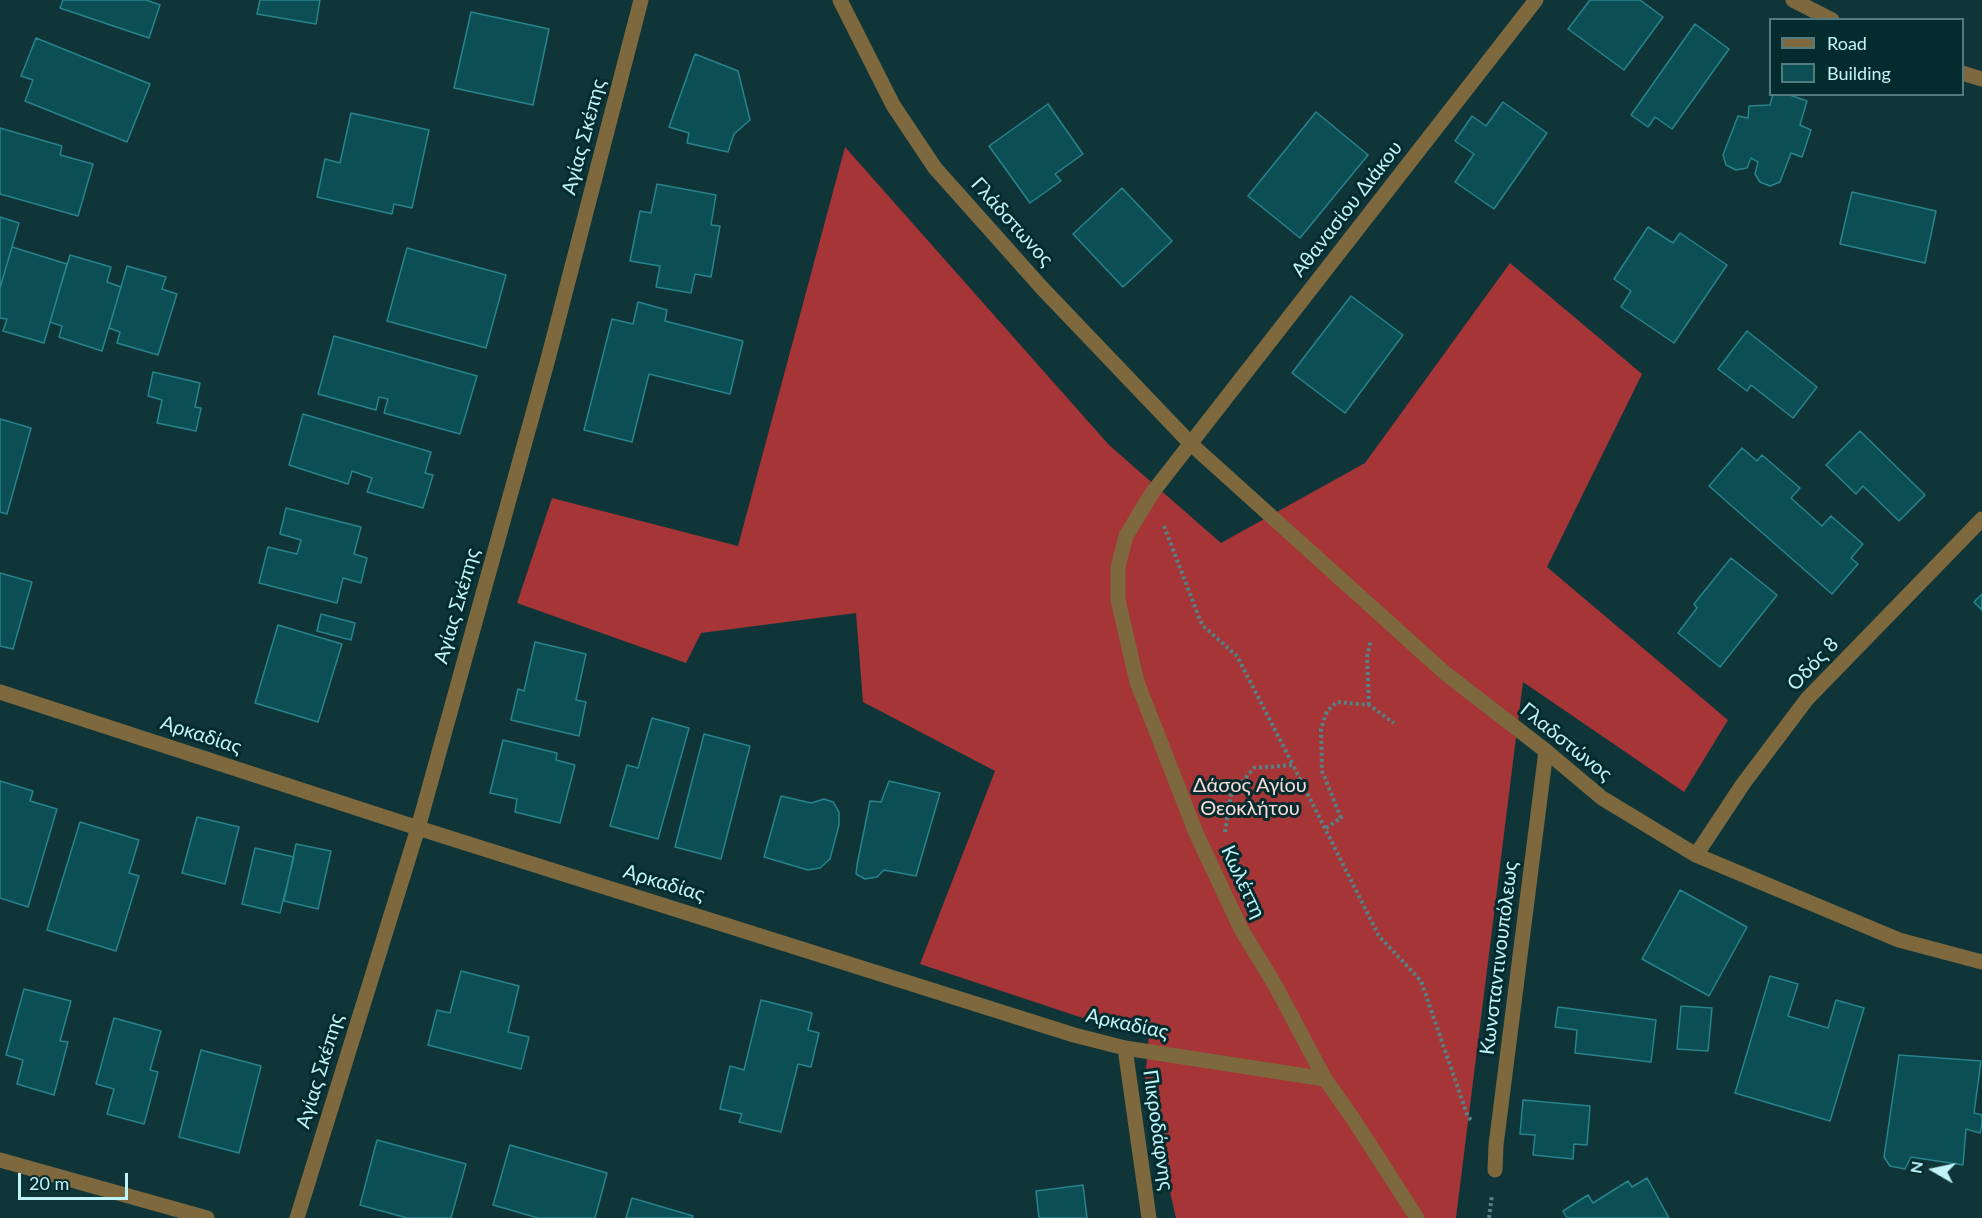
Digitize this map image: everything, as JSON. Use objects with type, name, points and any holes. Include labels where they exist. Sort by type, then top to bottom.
[{"type":"street","name":"Αγίας Σκέπης","points":[[297,1218],[418,828],[548,359],[641,0]]},
{"type":"street","name":"Γλάδστωνος","points":[[840,0],[892,105],[935,168],[1042,288],[1191,444]]},
{"type":"street","name":"Αθανασίου Διάκου","points":[[1191,444],[1536,0]]},
{"type":"street","points":[[1793,0],[1828,18]]},
{"type":"street","points":[[1964,74],[1982,79]]},
{"type":"street","name":"Κωλέττη","points":[[1191,444],[1152,493],[1126,536],[1118,567],[1118,600],[1137,682],[1196,833],[1240,929],[1275,985],[1324,1079],[1352,1117],[1417,1218]]},
{"type":"street","name":"Γλαδστώνος","points":[[1191,444],[1445,673],[1546,750],[1602,798],[1696,855],[1899,940],[1982,962]]},
{"type":"street","name":"Οδός 8","points":[[1696,855],[1743,784],[1807,699],[1982,519]]},
{"type":"street","name":"Αρκαδίας","points":[[0,692],[418,828],[1032,1022],[1125,1048],[1324,1079]]},
{"type":"street","name":"Κωνσταντινουπόλεως","points":[[1495,1170],[1496,1145],[1546,750]]},
{"type":"street","name":"Πικροδάφνης","points":[[1125,1048],[1149,1218]]},
{"type":"street","points":[[0,1160],[207,1218]]},
{"type":"path","points":[[1152,493],[1202,625],[1237,656],[1379,936],[1421,981],[1468,1117],[1496,1145]]},
{"type":"path","points":[[1369,705],[1367,657],[1377,612]]},
{"type":"path","points":[[1326,828],[1341,818],[1322,771],[1321,729],[1327,711],[1337,702],[1369,705],[1395,723]]},
{"type":"path","points":[[1224,834],[1231,795],[1254,768],[1293,765]]},
{"type":"green space","name":"Δάσος Αγίου Θεοκλήτου","points":[[845,147],[1109,445],[1221,543],[1365,463],[1510,263],[1642,374],[1547,567],[1728,720],[1684,792],[1523,682],[1456,1218],[1176,1218],[1145,1082],[1149,1033],[1101,1024],[920,964],[995,771],[863,702],[856,613],[701,633],[686,663],[517,603],[552,498],[738,546]]},
{"type":"building","points":[[63,0],[146,0],[160,5],[149,38],[60,8]]},
{"type":"building","points":[[260,0],[320,0],[316,24],[257,14]]},
{"type":"building","points":[[1590,0],[1640,0],[1663,17],[1624,70],[1568,29]]},
{"type":"building","points":[[471,12],[549,29],[533,105],[454,88]]},
{"type":"building","points":[[1695,24],[1729,49],[1672,129],[1655,117],[1648,127],[1631,115]]},
{"type":"building","points":[[36,38],[150,84],[127,142],[25,101],[33,80],[21,76]]},
{"type":"building","points":[[695,54],[738,71],[750,120],[734,134],[728,152],[687,143],[689,133],[669,127]]},
{"type":"building","points":[[1772,96],[1793,96],[1807,101],[1800,125],[1811,130],[1802,157],[1791,153],[1780,182],[1770,186],[1760,182],[1755,174],[1758,162],[1751,158],[1747,168],[1736,170],[1726,165],[1723,155],[1738,116],[1748,118],[1749,106],[1770,105]]},
{"type":"building","points":[[1503,102],[1547,133],[1494,209],[1455,182],[1474,154],[1455,141],[1472,116],[1486,126]]},
{"type":"building","points":[[1048,104],[1083,154],[1055,174],[1061,181],[1030,203],[989,146]]},
{"type":"building","points":[[1316,112],[1368,155],[1300,238],[1248,196]]},
{"type":"building","points":[[351,113],[429,130],[412,208],[394,204],[392,214],[317,197],[325,159],[340,163]]},
{"type":"building","points":[[0,128],[62,146],[60,155],[93,164],[78,216],[0,194]]},
{"type":"building","points":[[657,184],[716,195],[711,225],[720,226],[711,277],[695,274],[691,293],[656,287],[660,266],[630,261],[640,211],[651,213]]},
{"type":"building","points":[[1122,188],[1172,241],[1123,287],[1073,234]]},
{"type":"building","points":[[1852,192],[1936,211],[1925,263],[1840,244]]},
{"type":"building","points":[[0,217],[19,223],[0,288]]},
{"type":"building","points":[[1648,227],[1673,243],[1680,233],[1727,265],[1674,343],[1621,307],[1631,291],[1614,279]]},
{"type":"building","points":[[12,247],[67,264],[44,343],[3,331],[7,319],[0,318],[0,288]]},
{"type":"building","points":[[407,248],[506,275],[486,348],[387,321]]},
{"type":"building","points":[[70,255],[111,267],[107,282],[121,287],[102,351],[59,337],[62,326],[50,322]]},
{"type":"building","points":[[127,266],[166,277],[162,289],[177,294],[158,355],[117,343],[120,332],[109,328]]},
{"type":"building","points":[[1351,296],[1403,335],[1345,413],[1292,373]]},
{"type":"building","points":[[638,302],[667,310],[665,321],[743,341],[730,394],[649,374],[632,442],[584,430],[612,319],[633,324]]},
{"type":"building","points":[[1747,331],[1817,387],[1793,418],[1751,385],[1747,391],[1718,369]]},
{"type":"building","points":[[334,336],[477,376],[460,434],[384,413],[388,399],[379,397],[376,410],[318,394]]},
{"type":"building","points":[[153,372],[200,383],[195,407],[201,408],[196,431],[157,423],[162,400],[148,396]]},
{"type":"building","points":[[303,414],[431,452],[425,473],[433,475],[423,508],[367,492],[372,478],[352,471],[348,484],[289,465]]},
{"type":"building","points":[[0,419],[31,428],[7,514],[0,512]]},
{"type":"building","points":[[1860,431],[1925,495],[1899,521],[1863,486],[1856,494],[1826,465]]},
{"type":"building","points":[[1742,448],[1757,461],[1762,455],[1800,488],[1791,498],[1822,526],[1831,516],[1863,544],[1851,558],[1858,564],[1832,594],[1709,486]]},
{"type":"building","points":[[286,508],[361,527],[354,554],[367,558],[361,583],[343,578],[337,603],[259,583],[268,547],[297,554],[301,540],[280,534]]},
{"type":"building","points":[[1731,558],[1777,595],[1720,667],[1678,633],[1697,608],[1694,604]]},
{"type":"building","points":[[0,573],[32,582],[13,649],[0,646]]},
{"type":"building","points":[[1982,594],[1982,610],[1974,602]]},
{"type":"building","points":[[321,614],[355,623],[351,640],[317,631]]},
{"type":"building","points":[[278,625],[342,644],[318,722],[255,703]]},
{"type":"building","points":[[535,642],[586,654],[576,700],[586,702],[579,736],[511,720],[518,689],[524,691]]},
{"type":"building","points":[[652,718],[689,728],[658,839],[610,826],[627,765],[638,768]]},
{"type":"building","points":[[704,734],[750,746],[721,859],[675,847]]},
{"type":"building","points":[[503,740],[557,753],[556,760],[575,765],[560,823],[515,812],[517,799],[490,793]]},
{"type":"building","points":[[0,781],[33,791],[30,801],[57,809],[28,907],[0,898]]},
{"type":"building","points":[[889,781],[940,793],[916,876],[884,870],[877,877],[865,879],[856,874],[870,801],[881,802]]},
{"type":"building","points":[[781,796],[811,803],[824,799],[833,802],[839,812],[839,825],[830,859],[820,868],[808,870],[764,857]]},
{"type":"building","points":[[197,817],[239,827],[225,884],[182,873]]},
{"type":"building","points":[[80,822],[139,840],[129,873],[139,876],[116,951],[47,930]]},
{"type":"building","points":[[296,844],[331,851],[318,909],[284,901]]},
{"type":"building","points":[[255,848],[294,857],[280,913],[242,904]]},
{"type":"building","points":[[1680,890],[1747,927],[1709,996],[1642,959]]},
{"type":"building","points":[[461,971],[519,986],[508,1032],[529,1037],[521,1069],[428,1045],[437,1010],[450,1013]]},
{"type":"building","points":[[1770,976],[1798,984],[1788,1016],[1828,1028],[1836,1000],[1864,1008],[1830,1121],[1735,1093]]},
{"type":"building","points":[[24,989],[71,1001],[60,1041],[68,1042],[54,1095],[17,1084],[23,1060],[6,1055]]},
{"type":"building","points":[[761,1000],[812,1013],[808,1030],[819,1033],[811,1067],[798,1064],[781,1132],[739,1122],[742,1114],[720,1109],[730,1066],[744,1070]]},
{"type":"building","points":[[1681,1006],[1712,1008],[1708,1051],[1677,1049]]},
{"type":"building","points":[[1558,1007],[1656,1020],[1651,1062],[1575,1053],[1577,1030],[1555,1027]]},
{"type":"building","points":[[114,1018],[161,1031],[150,1070],[158,1072],[144,1124],[107,1114],[114,1089],[96,1084]]},
{"type":"building","points":[[201,1050],[261,1066],[239,1153],[179,1137]]},
{"type":"building","points":[[1899,1055],[1981,1061],[1974,1113],[1982,1115],[1982,1125],[1980,1133],[1966,1129],[1963,1165],[1911,1157],[1905,1169],[1890,1166],[1884,1157]]},
{"type":"building","points":[[1523,1100],[1590,1106],[1587,1145],[1574,1144],[1573,1159],[1533,1155],[1535,1135],[1520,1134]]},
{"type":"building","points":[[377,1140],[466,1164],[451,1218],[407,1218],[360,1205]]},
{"type":"building","points":[[510,1145],[607,1173],[595,1218],[538,1218],[493,1205]]},
{"type":"building","points":[[1647,1178],[1669,1218],[1567,1218],[1563,1211],[1588,1195],[1593,1203],[1628,1181],[1632,1187]]},
{"type":"building","points":[[1083,1185],[1087,1218],[1039,1218],[1036,1191]]},
{"type":"building","points":[[632,1198],[693,1216],[692,1218],[626,1218]]}]
